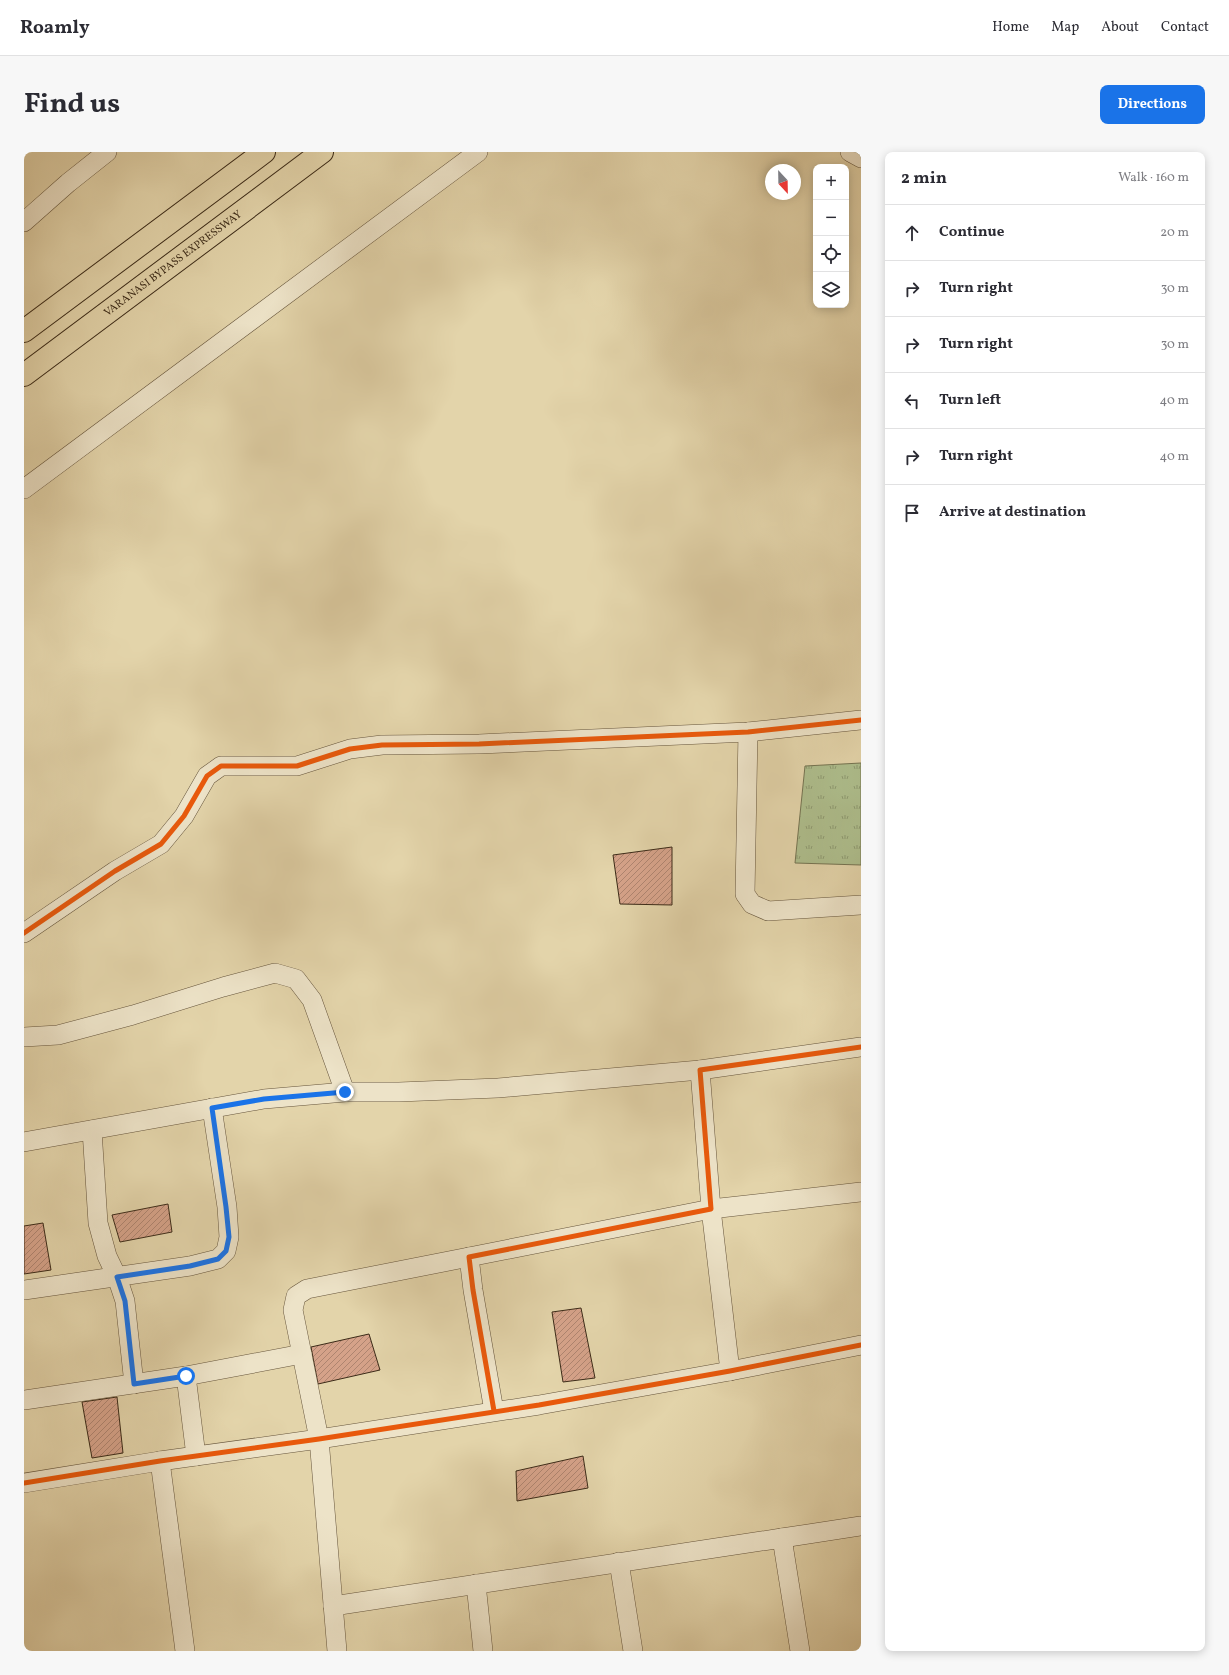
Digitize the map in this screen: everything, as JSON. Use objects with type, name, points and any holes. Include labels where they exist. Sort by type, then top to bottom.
[{"type":"highway","points":[[24,331],[264,152]]},
{"type":"highway","name":"VARANASI BYPASS EXPRESSWAY","points":[[24,375],[322,152]]},
{"type":"street","points":[[24,222],[68,183],[107,152]]},
{"type":"street","points":[[24,489],[478,152]]},
{"type":"street","points":[[850,152],[861,158]]},
{"type":"street","points":[[24,933],[114,871],[160,844],[184,816],[207,776],[222,766],[297,766],[350,749],[382,745],[479,744],[748,732],[861,720]]},
{"type":"street","points":[[748,732],[745,894],[752,904],[768,911],[861,905]]},
{"type":"street","points":[[24,1037],[58,1035],[133,1015],[223,987],[275,973],[296,979],[312,1000],[345,1092]]},
{"type":"street","points":[[24,1142],[264,1099],[345,1092],[399,1092],[498,1088],[700,1070],[861,1047]]},
{"type":"street","points":[[700,1070],[711,1209],[730,1371]]},
{"type":"street","points":[[24,1290],[190,1266],[218,1259],[226,1251],[229,1237],[212,1108]]},
{"type":"street","points":[[92,1130],[98,1223],[107,1256],[117,1277],[125,1301],[134,1384]]},
{"type":"street","points":[[337,1651],[319,1439],[293,1310],[296,1296],[307,1289],[711,1209],[861,1192]]},
{"type":"street","points":[[469,1257],[473,1290],[494,1411]]},
{"type":"street","points":[[24,1483],[160,1461],[319,1439],[539,1405],[730,1371],[861,1345]]},
{"type":"street","points":[[24,1400],[186,1376],[302,1354]]},
{"type":"street","points":[[186,1376],[196,1456]]},
{"type":"street","points":[[160,1461],[185,1651]]},
{"type":"street","points":[[333,1606],[861,1526]]},
{"type":"street","points":[[782,1538],[800,1651]]},
{"type":"street","points":[[619,1562],[633,1651]]},
{"type":"street","points":[[476,1584],[483,1651]]},
{"type":"green space","points":[[861,763],[861,865],[795,863],[805,766]]},
{"type":"building","points":[[672,847],[672,905],[620,904],[613,855]]},
{"type":"building","points":[[168,1204],[172,1232],[120,1242],[112,1215]]},
{"type":"building","points":[[43,1223],[51,1270],[24,1274],[24,1226]]},
{"type":"building","points":[[581,1308],[595,1378],[563,1382],[552,1312]]},
{"type":"building","points":[[369,1334],[380,1370],[318,1384],[311,1347]]},
{"type":"building","points":[[117,1397],[123,1453],[92,1458],[82,1402]]},
{"type":"building","points":[[583,1456],[588,1488],[517,1501],[516,1471]]},
{"type":"cycle path","points":[[24,933],[115,871],[161,844],[184,816],[207,776],[221,766],[297,766],[350,749],[382,745],[479,744],[748,732],[861,720]]},
{"type":"cycle path","points":[[494,1411],[473,1290],[469,1257],[711,1209],[700,1070],[861,1047]]},
{"type":"cycle path","points":[[24,1483],[160,1461],[319,1439],[539,1405],[730,1371],[861,1345]]},
{"type":"route","points":[[186,1376],[134,1384],[125,1301],[117,1277],[190,1266],[218,1259],[226,1251],[229,1237],[212,1108],[264,1099],[345,1092]]}]
